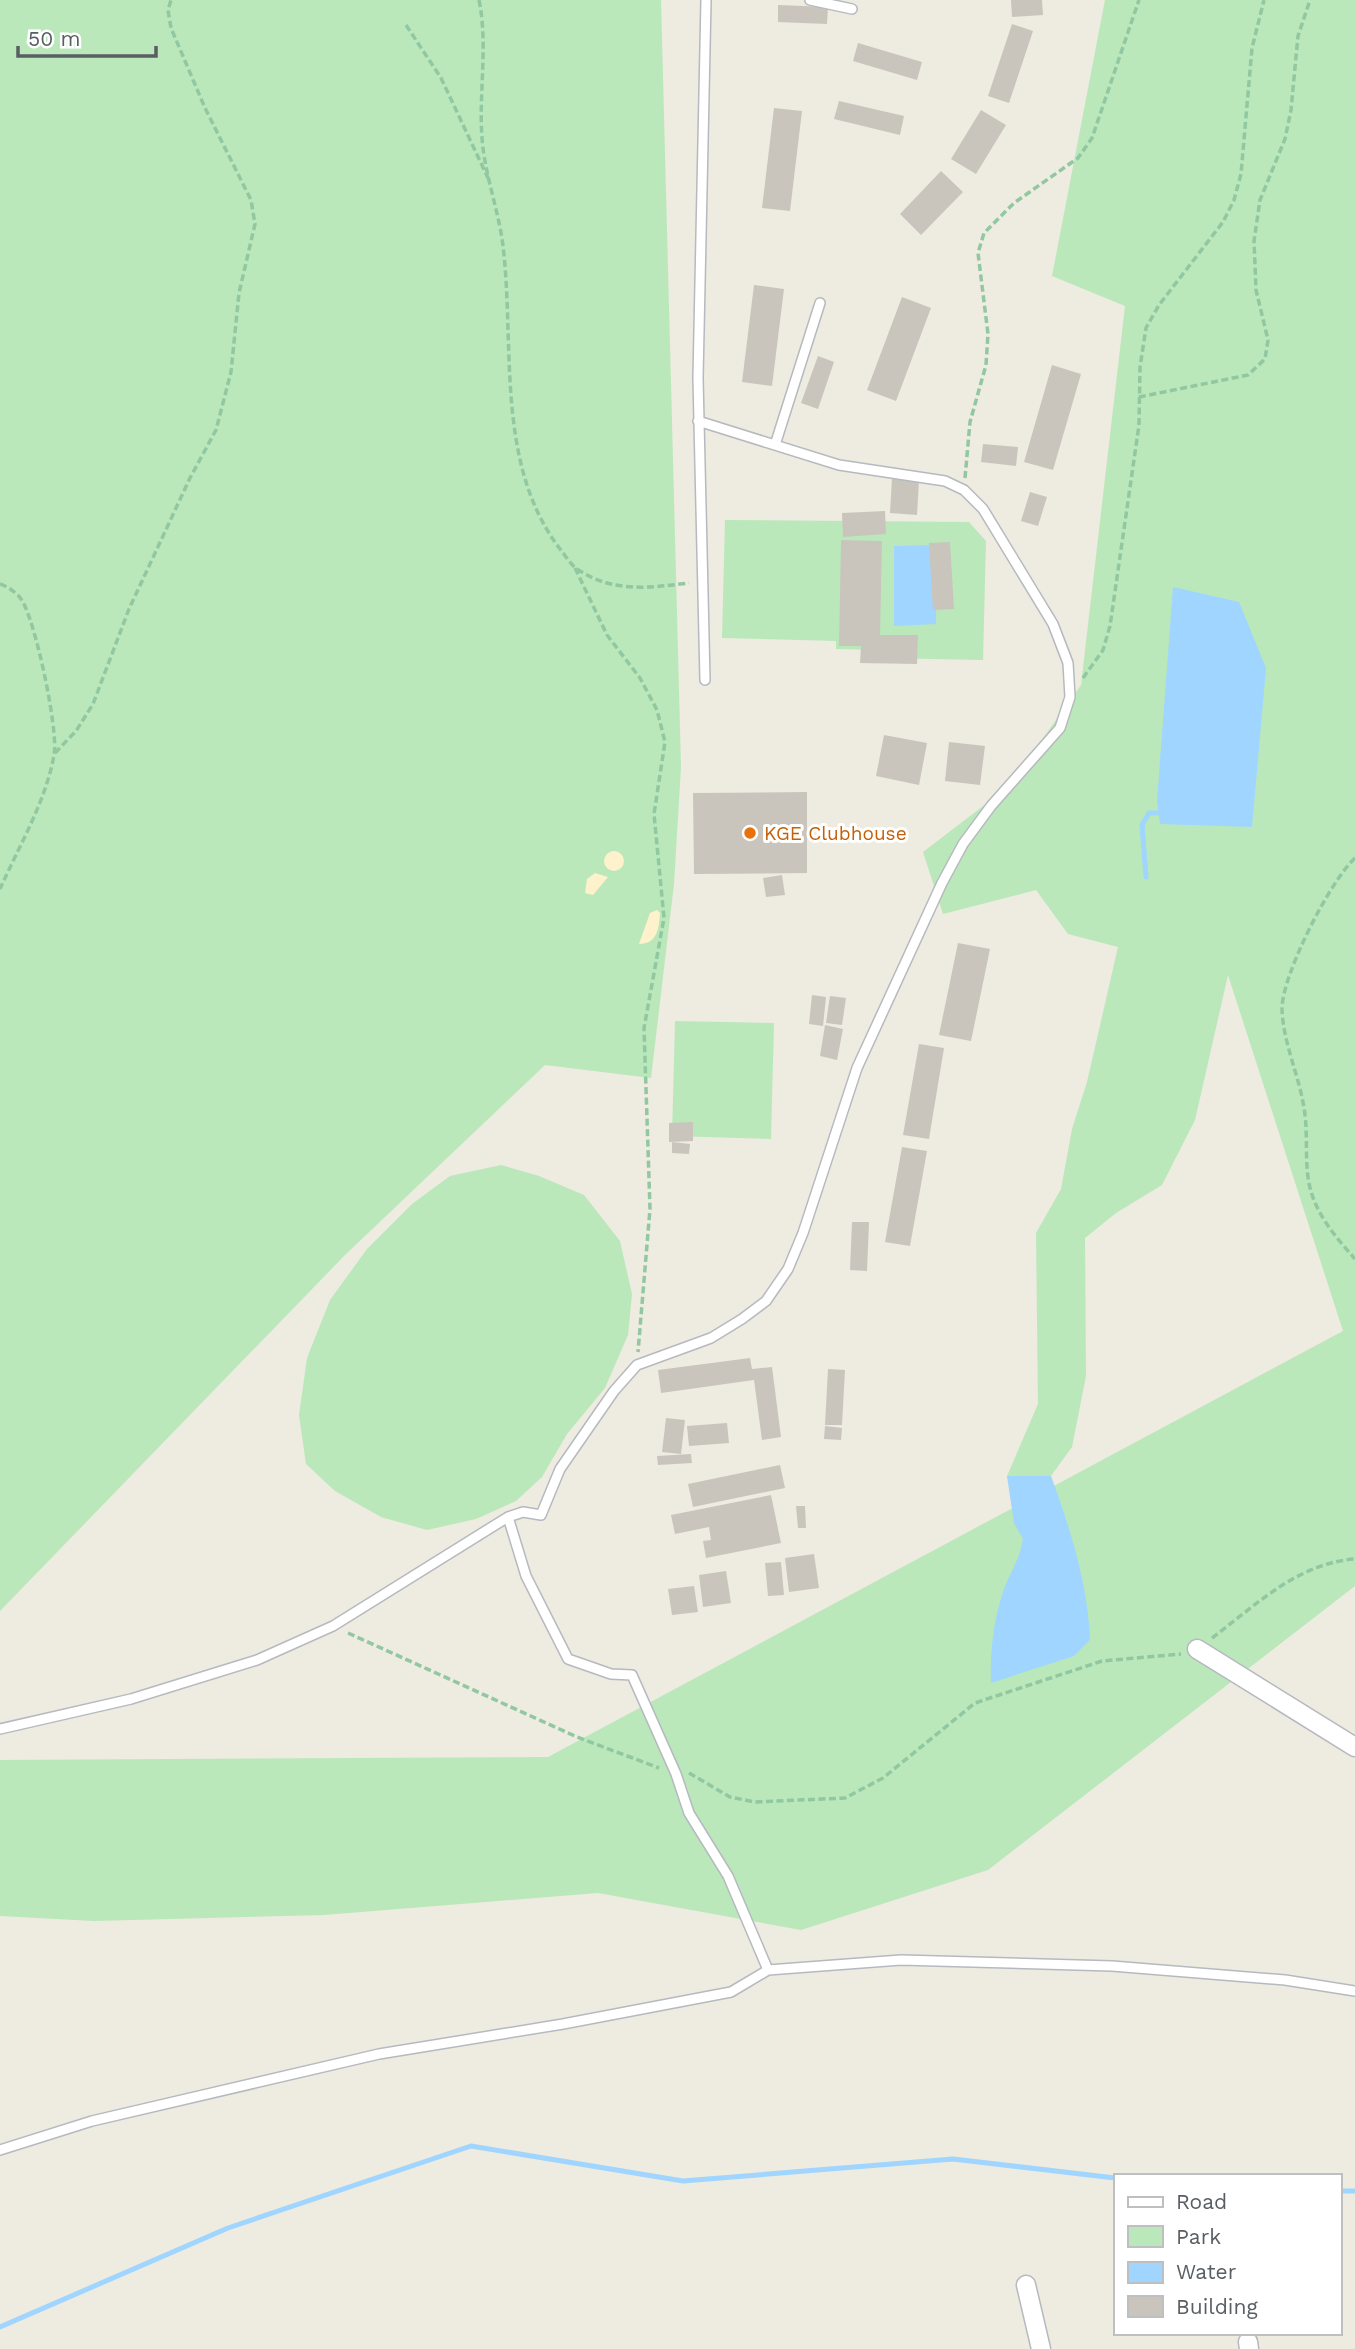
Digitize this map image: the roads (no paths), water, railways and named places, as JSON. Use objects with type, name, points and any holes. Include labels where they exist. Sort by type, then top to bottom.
[{"type":"street","points":[[1197,1649],[1355,1747]]},
{"type":"street","points":[[1026,2285],[1041,2349]]},
{"type":"lane","points":[[705,680],[698,421],[706,0]]},
{"type":"lane","points":[[810,0],[852,9]]},
{"type":"lane","points":[[775,445],[820,303]]},
{"type":"lane","points":[[0,1730],[131,1699],[257,1660],[333,1626],[508,1517],[523,1512],[541,1515],[560,1469],[614,1391],[637,1365],[711,1338],[742,1319],[766,1301],[788,1269],[803,1233],[857,1068],[942,883],[963,844],[990,806],[1060,728],[1070,696],[1068,663],[1053,624],[983,509],[964,490],[945,481],[839,465],[698,421]]},
{"type":"lane","points":[[508,1517],[526,1576],[568,1659],[611,1674],[632,1675],[676,1774],[689,1813],[728,1876],[768,1970]]},
{"type":"lane","points":[[0,2150],[92,2121],[379,2054],[563,2024],[731,1992],[768,1970],[901,1960],[1098,1966],[1285,1980],[1355,1991]]},
{"type":"water","points":[[937,545],[936,624],[894,626],[894,546]]},
{"type":"water","points":[[1173,587],[1239,602],[1266,668],[1252,827],[1160,824],[1157,801]]},
{"type":"water","points":[[1007,1476],[1051,1476],[1077,1556],[1086,1598],[1090,1640],[1074,1656],[991,1683],[996,1617],[1023,1539],[1014,1523]]},
{"type":"waterway","points":[[1146,877],[1142,825],[1149,813],[1158,813]]},
{"type":"waterway","points":[[0,2327],[228,2228],[471,2146],[683,2181],[953,2159],[1114,2178]]},
{"type":"waterway","points":[[1341,2191],[1355,2191]]},
{"type":"place","name":"KGE Clubhouse","points":[[750,833]]}]
